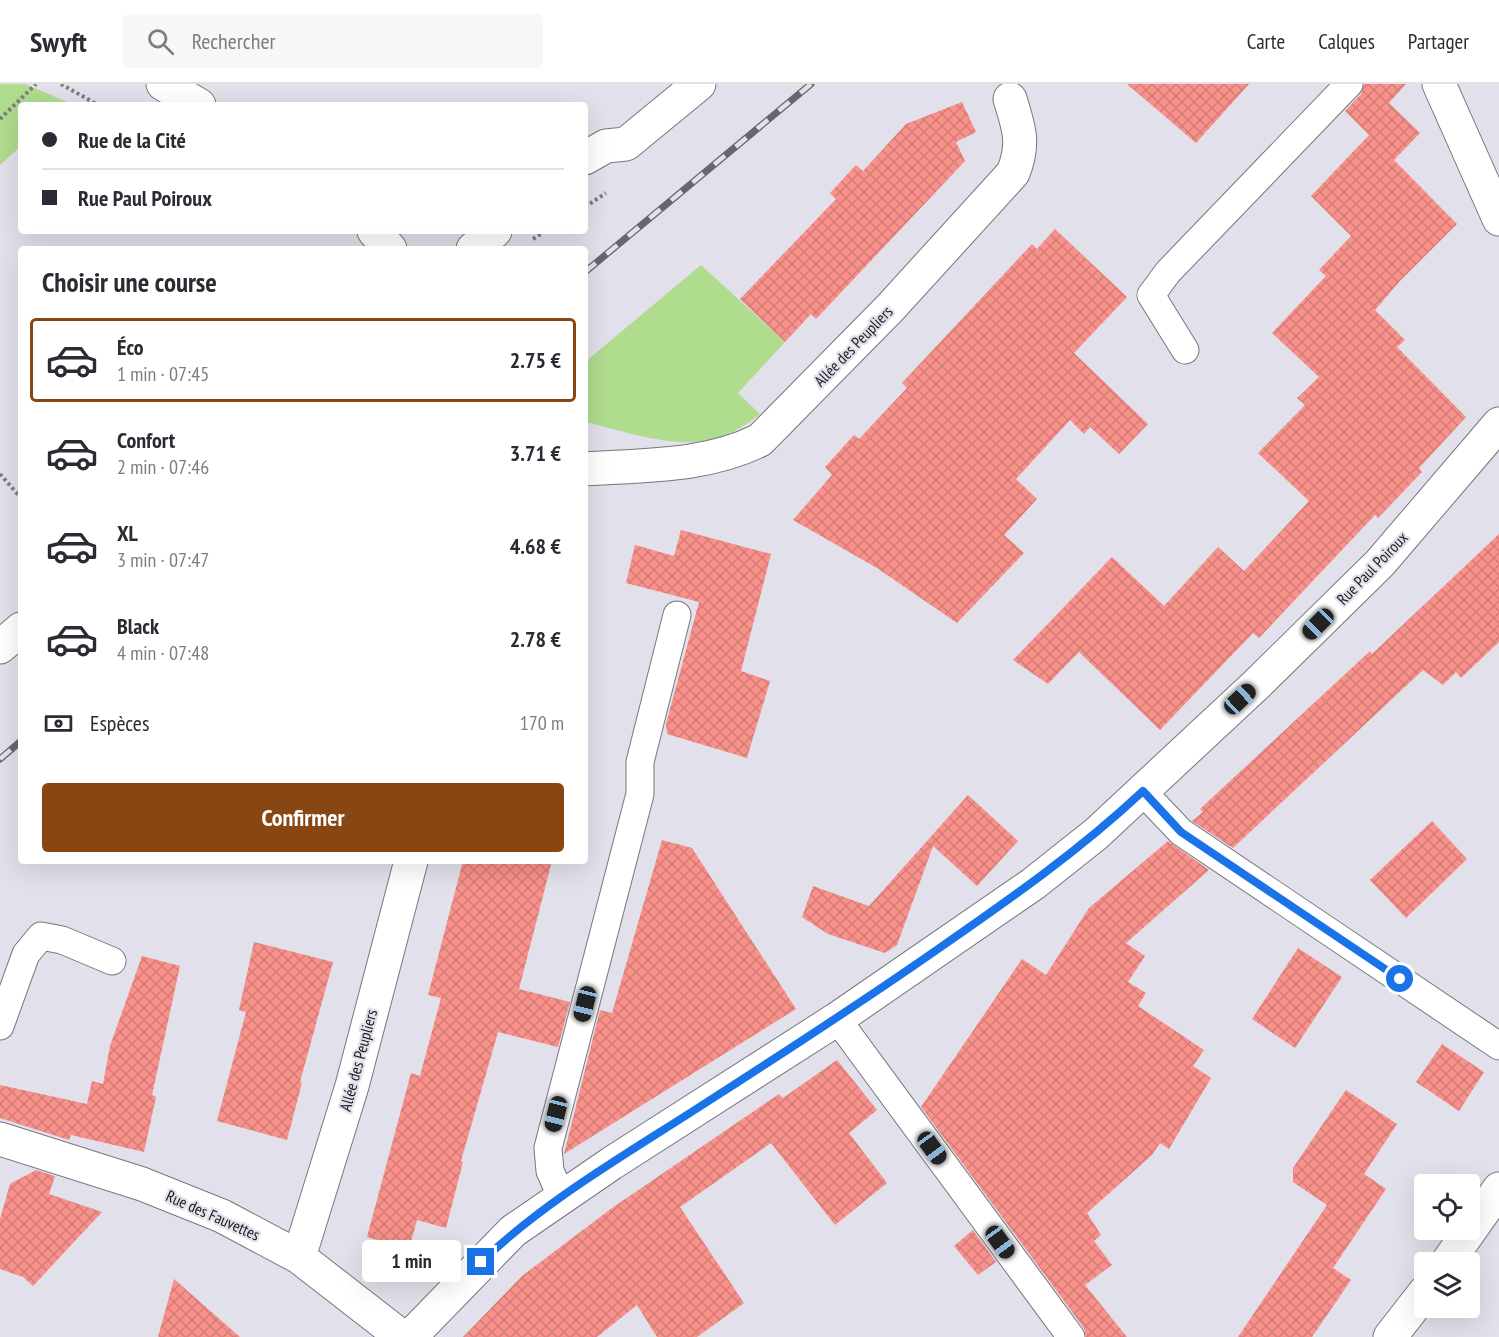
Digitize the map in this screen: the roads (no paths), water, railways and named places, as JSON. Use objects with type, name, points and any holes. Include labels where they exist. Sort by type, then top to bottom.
[{"type":"street","points":[[163,84],[194,102]]},
{"type":"street","points":[[588,156],[606,146],[626,144],[699,84]]},
{"type":"street","points":[[1439,84],[1499,219]]},
{"type":"street","name":"Allée des Peupliers","points":[[588,469],[710,459],[742,449],[760,440],[890,308],[1013,173],[1020,156],[1020,132],[1010,99]]},
{"type":"street","points":[[377,234],[387,246]]},
{"type":"street","points":[[477,246],[491,234]]},
{"type":"street","name":"Rue Paul Poiroux","points":[[410,1337],[513,1231],[837,1019],[1034,884],[1096,834],[1257,684],[1380,563],[1499,424]]},
{"type":"street","points":[[0,647],[18,632]]},
{"type":"street","name":"Allée des Peupliers","points":[[299,1257],[352,1086],[410,864]]},
{"type":"street","name":"Rue des Fauvettes","points":[[0,1139],[142,1184],[222,1216],[299,1257],[402,1337]]},
{"type":"street","points":[[1455,1252],[1499,1189]]},
{"type":"street","points":[[1390,1337],[1414,1306]]},
{"type":"lane","points":[[1185,350],[1151,295],[1168,272],[1349,84]]},
{"type":"lane","points":[[562,1198],[550,1170],[548,1148],[640,794],[640,762],[677,615]]},
{"type":"lane","points":[[1143,791],[1181,832],[1499,1046]]},
{"type":"lane","points":[[0,1026],[26,954],[41,936],[62,940],[112,961]]},
{"type":"lane","points":[[837,1019],[1071,1337]]},
{"type":"railway","points":[[588,270],[811,84]]},
{"type":"railway","points":[[0,759],[18,744]]}]
